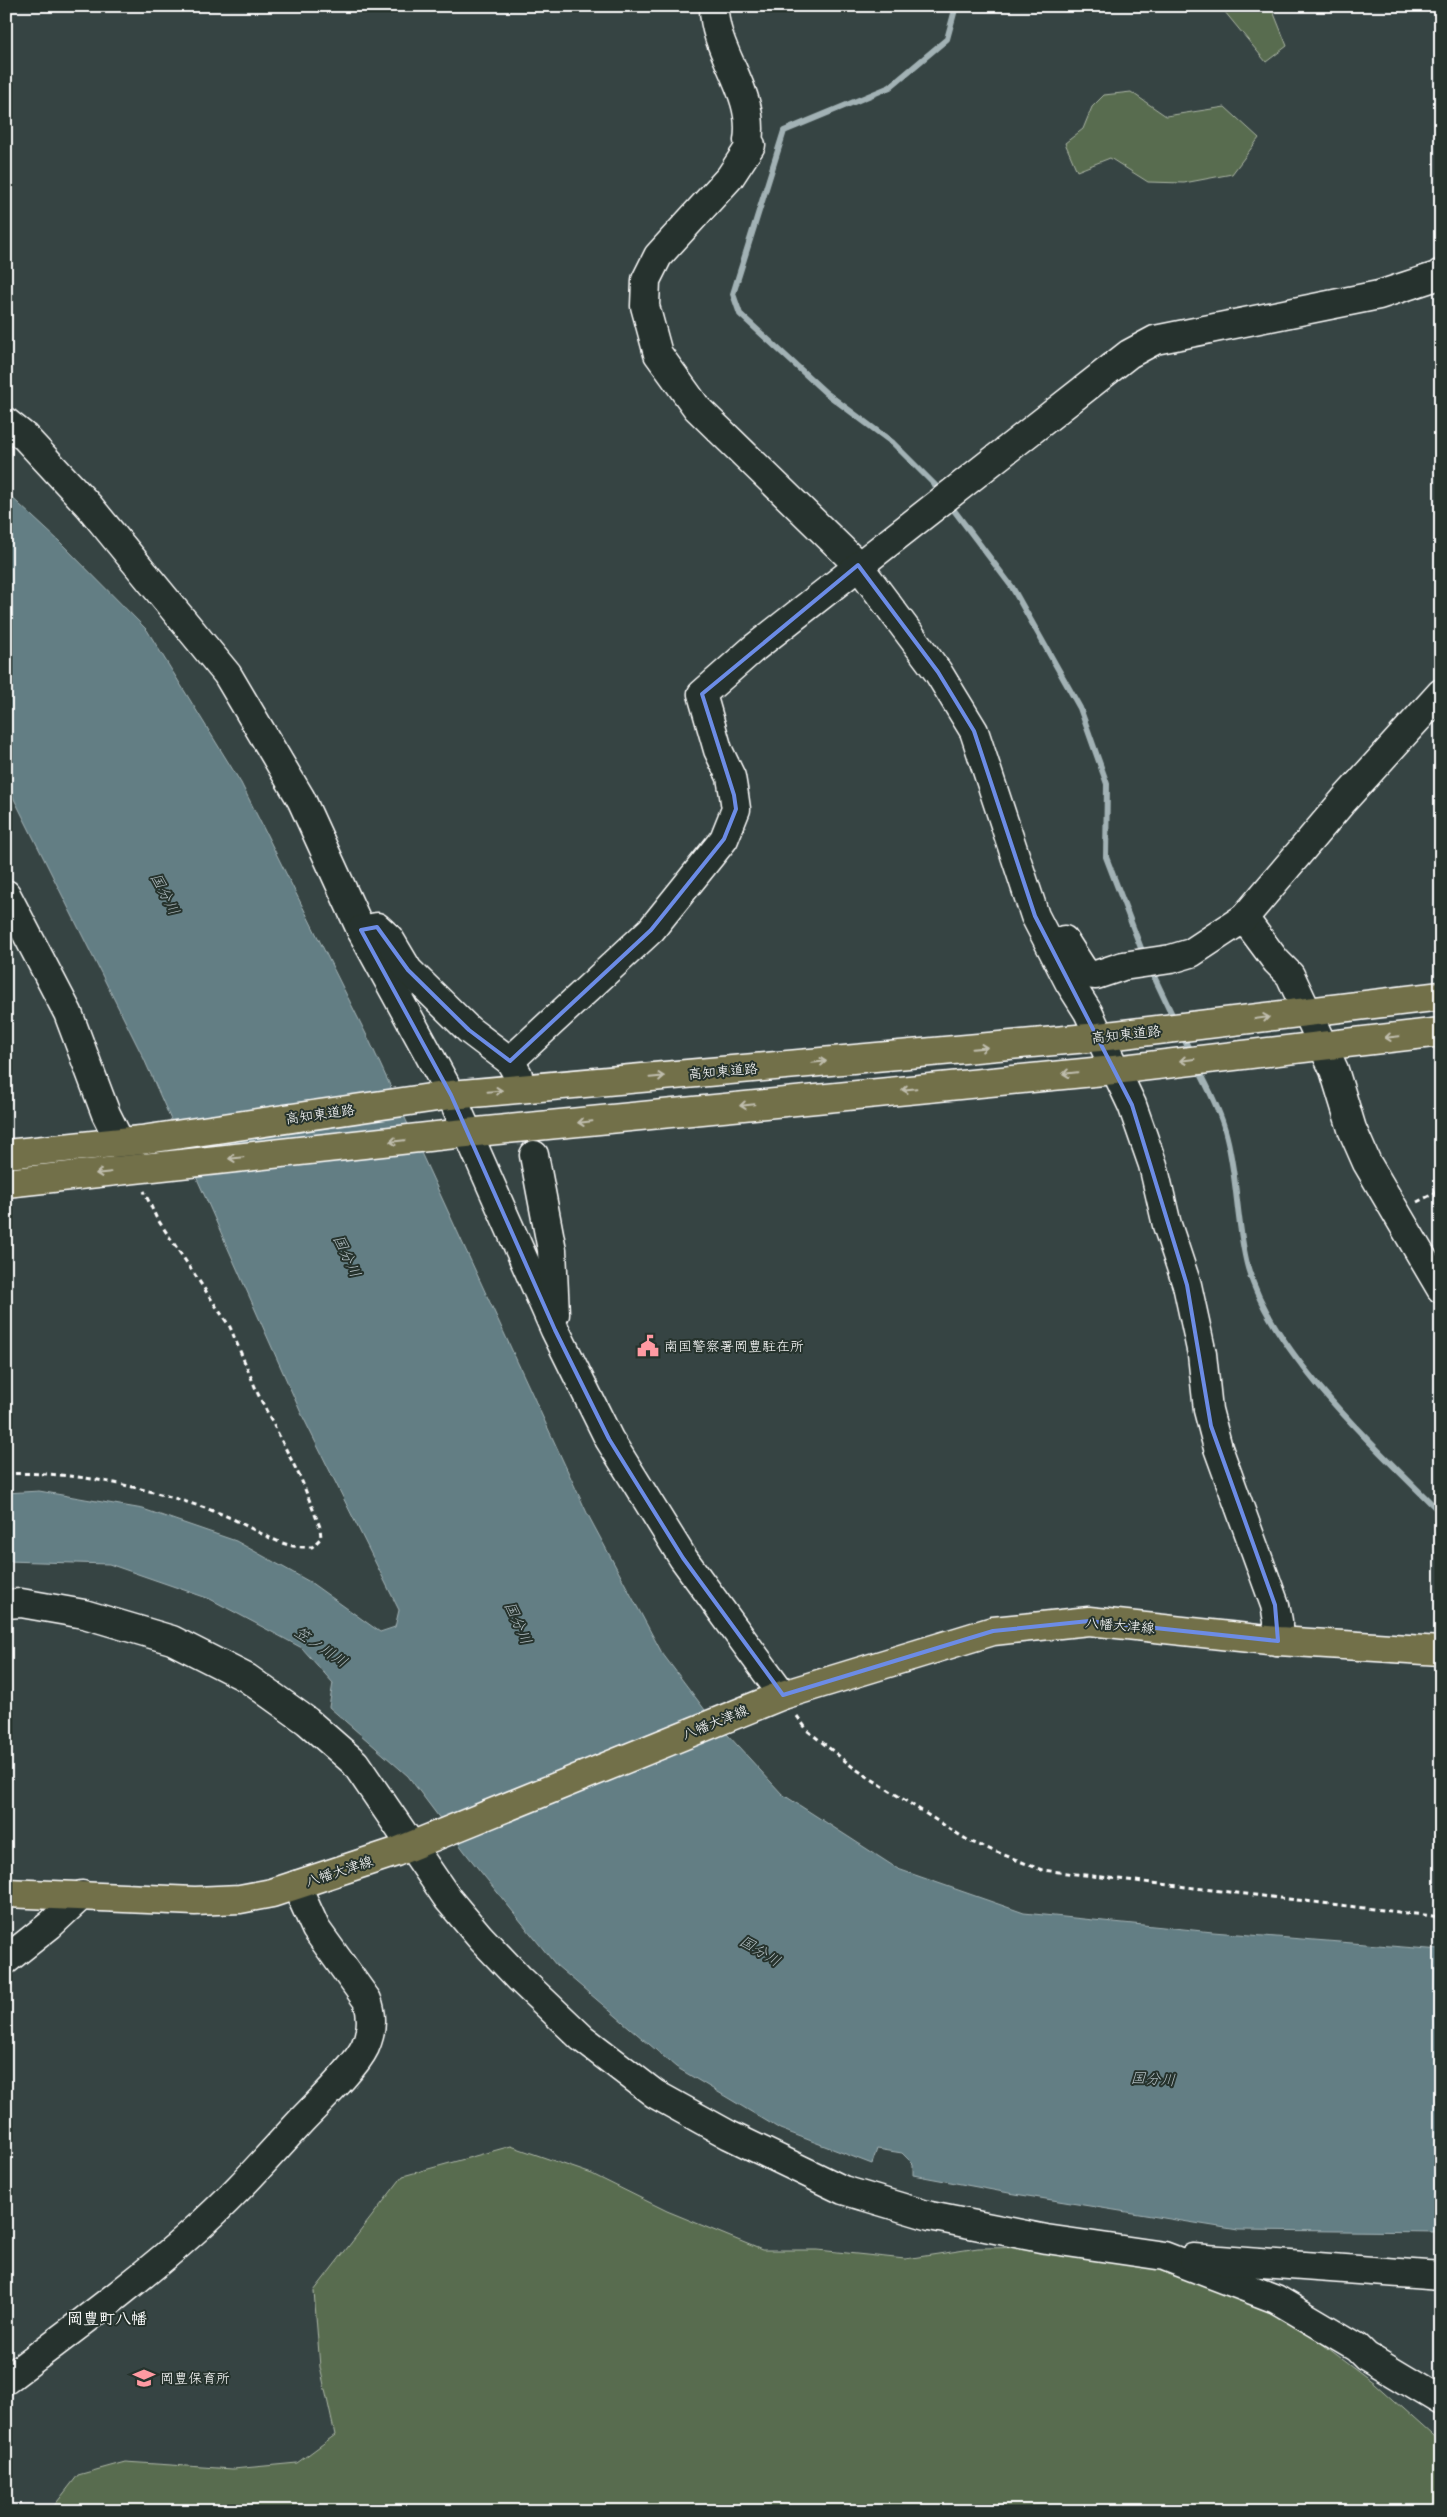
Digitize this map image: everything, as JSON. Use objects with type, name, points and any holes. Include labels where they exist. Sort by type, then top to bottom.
[{"type":"main road","name":"高知東道路","points":[[6,1154],[130,1141],[440,1097],[1099,1037],[1214,1025],[1441,996]]},
{"type":"main road","points":[[6,1183],[458,1134],[1114,1070],[1220,1056],[1441,1032]]},
{"type":"main road","name":"八幡大津線","points":[[6,1893],[195,1901],[240,1899],[272,1893],[414,1844],[777,1697],[993,1631],[1089,1621],[1278,1641],[1441,1651]]},
{"type":"street","points":[[714,6],[714,20],[743,94],[751,125],[748,141],[750,145],[730,177],[658,256],[646,280],[645,306],[658,354],[697,408],[858,565],[938,672],[974,731],[1035,916],[1099,1037],[1132,1105],[1150,1156],[1167,1225],[1187,1285],[1202,1354],[1211,1426],[1275,1606],[1278,1621],[1278,1641]]},
{"type":"street","points":[[361,930],[377,927],[389,938],[408,970],[469,1030],[514,1068],[652,930],[724,839],[736,809],[734,795],[731,777],[718,750],[702,694],[753,649],[1129,354],[1156,340],[1380,295],[1441,273]]},
{"type":"street","points":[[6,422],[25,437],[89,506],[227,674],[301,799],[440,1097],[609,1439],[683,1558],[777,1697]]},
{"type":"street","points":[[1035,916],[1056,926],[1087,974],[1096,975],[1124,966],[1171,959],[1191,953],[1244,918],[1344,800],[1441,693]]},
{"type":"street","points":[[6,894],[68,1013],[142,1168]]},
{"type":"street","points":[[1244,918],[1276,961],[1290,975],[1334,1070],[1352,1129],[1367,1163],[1441,1289]]},
{"type":"street","points":[[534,1155],[552,1250],[556,1330]]},
{"type":"street","points":[[6,1604],[21,1603],[84,1614],[172,1640],[247,1678],[307,1721],[355,1763],[414,1844],[448,1899],[480,1937],[582,2038],[655,2094],[729,2135],[843,2190],[930,2216],[1046,2239],[1164,2256],[1441,2276]]},
{"type":"street","points":[[6,2380],[82,2323],[193,2233],[236,2191],[341,2079],[365,2048],[371,2028],[372,2012],[367,2000],[316,1929],[296,1885]]},
{"type":"street","points":[[6,1960],[50,1926],[82,1895]]},
{"type":"street","points":[[1164,2256],[1276,2299],[1358,2347],[1366,2356],[1441,2401]]},
{"type":"path","points":[[6,1474],[34,1472],[148,1491],[221,1514],[292,1546],[312,1547],[321,1538],[320,1527],[302,1479],[258,1394],[230,1327],[156,1217],[142,1168]]},
{"type":"path","points":[[777,1697],[808,1731],[854,1768],[969,1841],[1042,1870],[1441,1917]]},
{"type":"highlighted area","points":[[858,565],[938,672],[974,731],[1035,916],[1132,1105],[1187,1285],[1211,1426],[1275,1605],[1278,1641],[1089,1621],[993,1631],[783,1695],[683,1558],[609,1439],[555,1330],[451,1095],[361,930],[377,927],[408,970],[469,1030],[510,1061],[651,930],[724,839],[736,809],[734,795],[702,694]]},
{"type":"green space","points":[[1220,6],[1271,6],[1287,46],[1266,62]]},
{"type":"green space","points":[[1131,92],[1166,116],[1225,107],[1259,138],[1232,174],[1184,183],[1148,182],[1110,158],[1077,171],[1065,143],[1083,129],[1092,107],[1104,95]]},
{"type":"green space","points":[[511,2146],[592,2174],[667,2211],[762,2250],[818,2250],[905,2259],[978,2248],[1059,2247],[1197,2270],[1304,2330],[1374,2383],[1441,2443],[1441,2511],[50,2511],[78,2475],[125,2462],[233,2469],[297,2463],[335,2435],[320,2367],[314,2291],[403,2176]]},
{"type":"water","points":[[6,492],[59,541],[147,630],[241,783],[370,1042],[587,1513],[662,1653],[705,1710],[782,1794],[898,1869],[1024,1913],[1213,1932],[1441,1950],[1441,2232],[1238,2230],[1009,2193],[913,2175],[913,2164],[902,2153],[877,2149],[872,2164],[780,2129],[676,2067],[556,1965],[468,1856],[408,1776],[329,1707],[333,1683],[302,1648],[210,1599],[109,1564],[6,1561],[6,1493],[39,1491],[143,1509],[236,1541],[310,1582],[380,1632],[395,1627],[399,1610],[301,1413],[144,1059],[11,793],[6,777]]},
{"type":"waterway","points":[[939,489],[893,443],[826,393],[740,314],[733,294],[784,131],[890,87],[947,39],[956,6]]},
{"type":"waterway","points":[[950,505],[1012,587],[1080,708],[1107,784],[1106,857],[1144,956]]},
{"type":"waterway","points":[[1151,970],[1175,1021]]},
{"type":"waterway","points":[[1182,1034],[1191,1054]]},
{"type":"waterway","points":[[1198,1068],[1223,1122],[1232,1164],[1244,1251],[1248,1268],[1261,1301],[1280,1334],[1303,1367],[1330,1400],[1441,1513]]},
{"type":"tunnel","points":[[518,1075],[534,1155]]},
{"type":"place","name":"南国警察署岡豊駐在所","points":[[648,1346]]},
{"type":"place","name":"岡豊保育所","points":[[144,2378]]},
{"type":"district","name":"岡豊町八幡","points":[[107,2318]]},
{"type":"water label","name":"国分川","points":[[165,894]]},
{"type":"water label","name":"国分川","points":[[347,1256]]},
{"type":"water label","name":"国分川","points":[[518,1623]]},
{"type":"water label","name":"笠ノ川川","points":[[321,1647]]},
{"type":"water label","name":"国分川","points":[[760,1951]]},
{"type":"water label","name":"国分川","points":[[1153,2079]]}]
